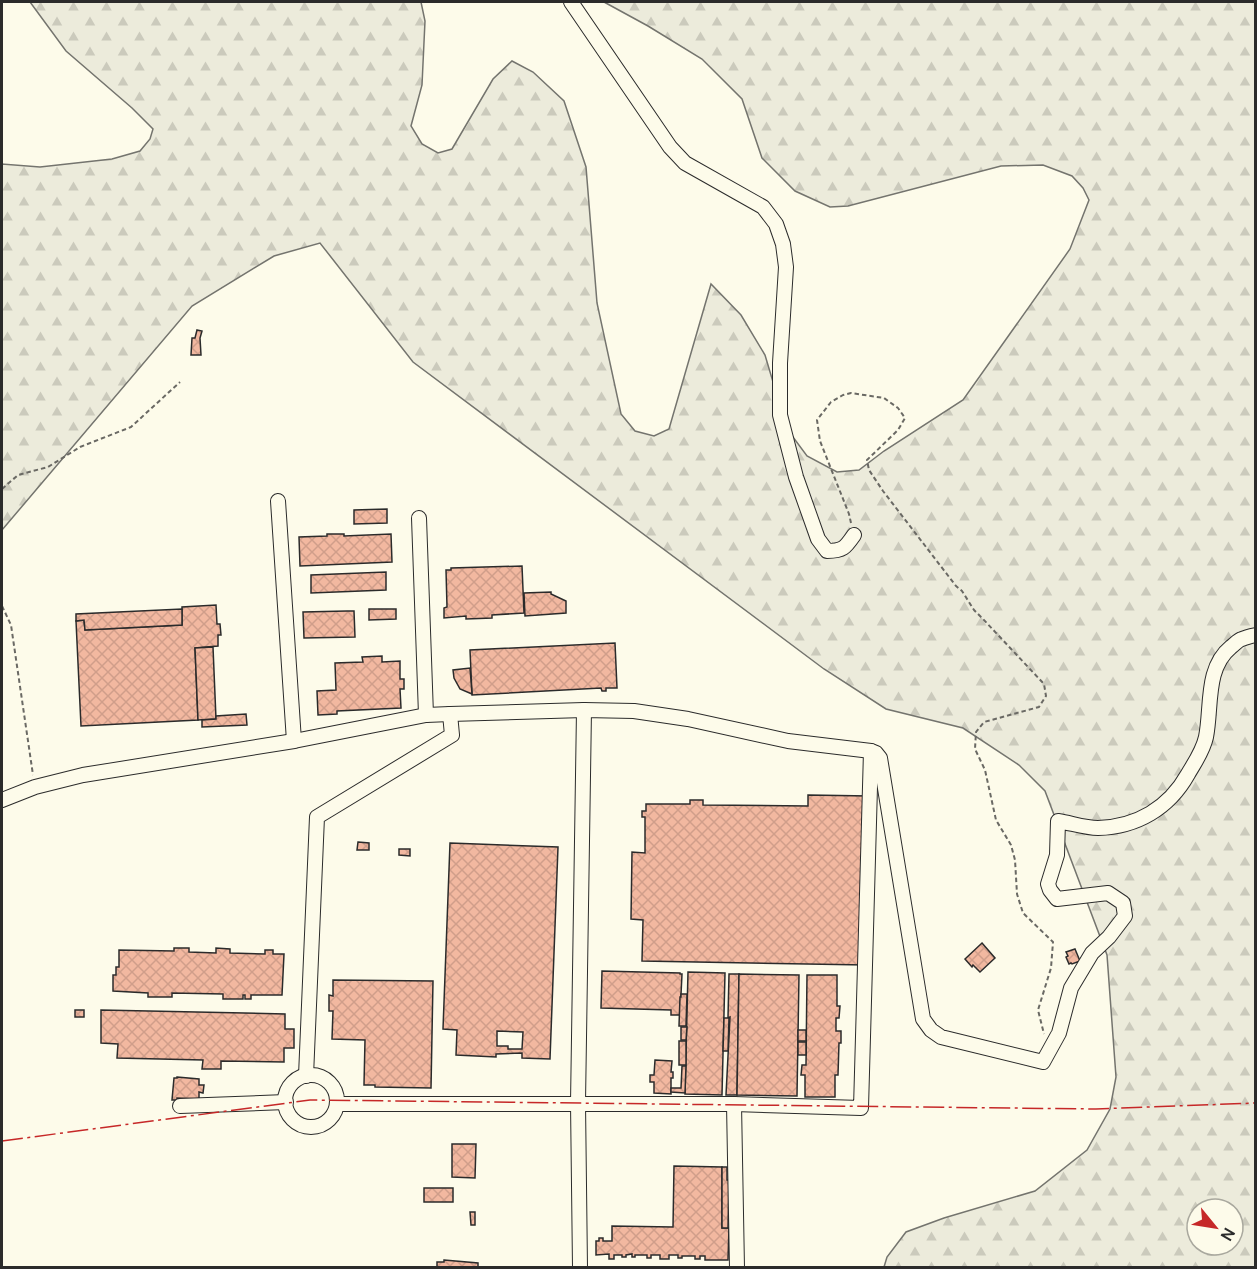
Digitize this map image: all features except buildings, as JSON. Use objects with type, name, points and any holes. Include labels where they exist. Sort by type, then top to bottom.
[{"type":"street","points":[[571,2],[670,147],[685,162],[763,207],[776,224],[783,244],[786,267],[780,363],[780,415],[796,477],[818,539],[827,552],[836,551],[845,548],[854,535]]},
{"type":"street","points":[[278,501],[294,741]]},
{"type":"street","points":[[419,518],[426,715]]},
{"type":"street","points":[[2,800],[35,787],[83,775],[294,741],[426,715],[584,710],[634,711],[677,717],[788,741],[871,751],[879,758],[923,1019],[931,1030],[941,1037],[1043,1062],[1059,1033],[1071,988],[1092,953],[1109,937],[1125,916],[1123,903],[1108,893],[1057,898],[1050,890],[1048,884],[1057,855],[1058,821],[1096,828],[1122,826],[1141,820],[1167,802],[1184,781],[1203,749],[1215,671],[1226,651],[1241,639],[1256,635]]},
{"type":"street","points":[[580,1268],[578,1103],[584,710]]},
{"type":"street","points":[[306,1076],[317,817],[452,735],[450,714]]},
{"type":"street","points":[[337,1104],[734,1104],[861,1108],[871,751]]},
{"type":"street","points":[[314,1075],[322,1077],[334,1088],[337,1104],[329,1119],[322,1124],[306,1126],[291,1117],[286,1102],[286,1094],[294,1082],[314,1075]]},
{"type":"street","points":[[180,1106],[286,1102]]},
{"type":"street","points":[[734,1104],[737,1268]]},
{"type":"path","points":[[2,489],[18,475],[48,467],[80,447],[131,427],[180,382]]},
{"type":"path","points":[[854,535],[849,514],[820,441],[817,420],[831,402],[851,393],[884,398],[898,408],[905,418],[898,430],[867,460],[869,470],[974,610],[1044,684],[1046,696],[1039,707],[984,722],[976,732],[975,749],[985,770],[996,820],[1011,845],[1015,860],[1017,894],[1023,913],[1053,942],[1051,968],[1038,1010],[1044,1037]]},
{"type":"path","points":[[2,606],[10,625],[35,787]]},
{"type":"green space","points":[[30,2],[421,2],[425,21],[422,85],[411,126],[422,144],[438,153],[452,149],[493,79],[512,61],[533,72],[564,101],[586,167],[597,303],[621,414],[635,431],[654,436],[669,429],[711,284],[741,315],[765,355],[787,429],[807,456],[837,472],[859,470],[884,451],[963,400],[1070,249],[1089,200],[1083,188],[1072,176],[1043,165],[1001,166],[848,206],[830,207],[795,191],[762,158],[742,99],[702,59],[604,2],[1255,2],[1255,1267],[884,1267],[887,1257],[906,1232],[944,1218],[1035,1191],[1087,1150],[1110,1109],[1116,1077],[1107,955],[1045,791],[1019,765],[963,728],[886,709],[824,669],[413,362],[320,243],[274,256],[192,306],[2,530],[2,164],[40,167],[112,159],[140,151],[150,139],[153,129],[66,51]]},
{"type":"power","points":[[2,1141],[310,1100],[1096,1109],[1256,1103]]}]
